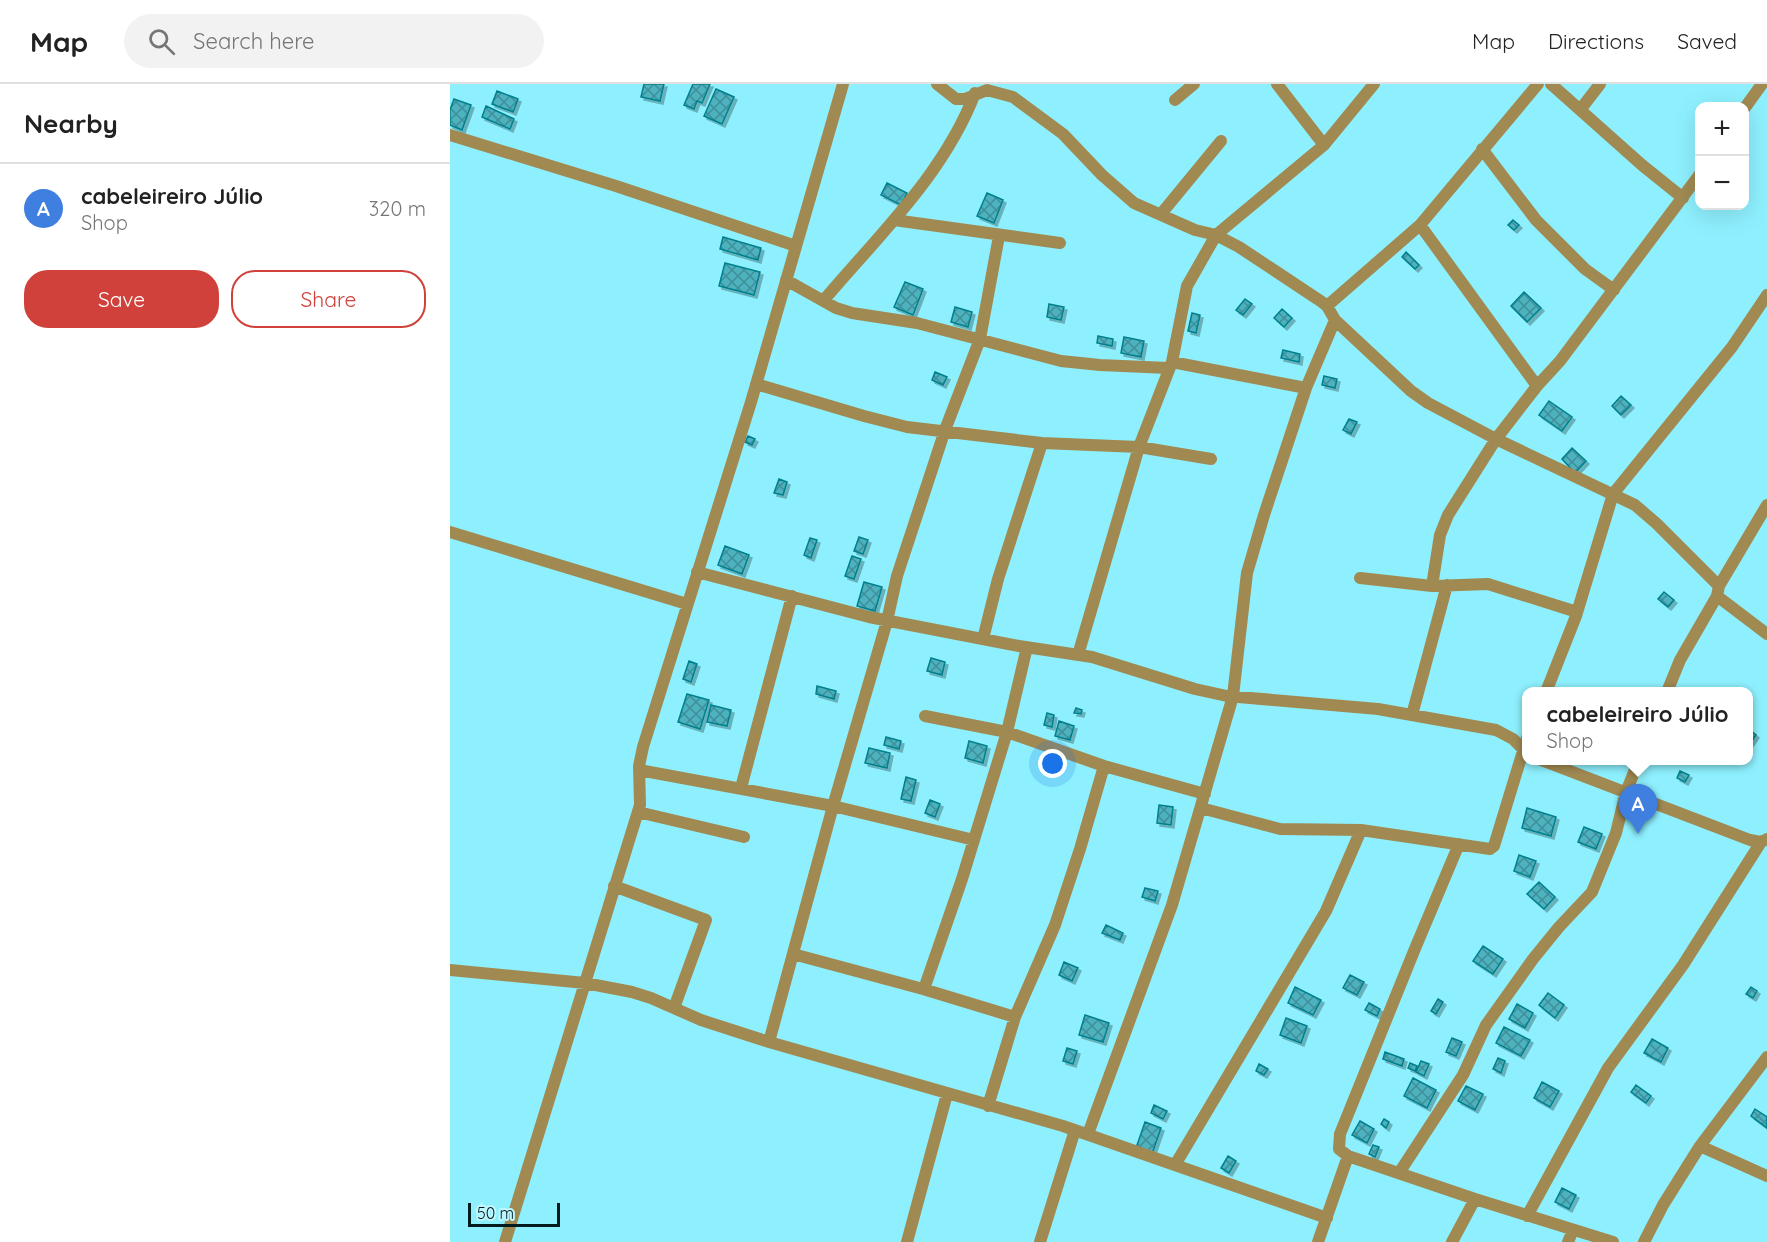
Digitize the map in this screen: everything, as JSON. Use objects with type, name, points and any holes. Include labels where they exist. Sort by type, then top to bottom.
[{"type":"street","points":[[505,1242],[638,812],[639,770],[643,747],[756,384],[843,84]]},
{"type":"street","points":[[937,84],[956,99],[965,99],[987,90],[1013,97],[1063,134],[1117,190],[1134,203],[1195,230],[1216,235],[1239,247],[1327,306],[1335,320],[1411,391],[1428,403],[1496,439],[1635,505],[1657,524],[1718,591],[1767,634]]},
{"type":"street","points":[[1175,100],[1194,84]]},
{"type":"street","points":[[1277,84],[1324,145]]},
{"type":"street","points":[[1078,655],[1139,447],[1170,365],[1186,286],[1216,235],[1324,145],[1374,84]]},
{"type":"street","points":[[1327,306],[1420,225],[1538,84]]},
{"type":"street","points":[[1551,84],[1642,165],[1683,198]]},
{"type":"street","points":[[1580,110],[1600,84]]},
{"type":"street","points":[[1749,102],[1762,84]]},
{"type":"street","points":[[824,300],[914,197],[965,120],[975,93]]},
{"type":"street","points":[[450,135],[616,186],[796,246]]},
{"type":"street","points":[[1161,214],[1221,141]]},
{"type":"street","points":[[1482,150],[1536,220],[1585,269],[1614,290]]},
{"type":"street","points":[[1432,586],[1440,535],[1448,515],[1496,439],[1537,386],[1560,361],[1695,181]]},
{"type":"street","points":[[894,220],[1060,243]]},
{"type":"street","points":[[1420,225],[1537,386]]},
{"type":"street","points":[[769,1042],[833,806],[887,621],[897,576],[945,430],[981,339],[999,236]]},
{"type":"street","points":[[786,280],[836,308],[852,313],[916,323],[1061,361],[1100,365],[1170,365],[1306,388]]},
{"type":"street","points":[[1548,687],[1577,612],[1613,494],[1732,347],[1767,295]]},
{"type":"street","points":[[1040,1242],[1172,906],[1233,696],[1247,573],[1306,388],[1335,320]]},
{"type":"street","points":[[756,384],[896,424],[1042,443],[1139,447],[1211,459]]},
{"type":"street","points":[[983,639],[998,579],[1042,443]]},
{"type":"street","points":[[1669,687],[1680,660],[1767,505]]},
{"type":"street","points":[[450,532],[687,604]]},
{"type":"street","points":[[697,572],[887,621],[1092,657],[1195,689],[1233,696],[1378,709],[1496,730],[1522,745]]},
{"type":"street","points":[[1360,578],[1432,586],[1488,584],[1577,612]]},
{"type":"street","points":[[1412,715],[1447,585]]},
{"type":"street","points":[[741,788],[792,596]]},
{"type":"street","points":[[924,989],[1007,732],[1027,647]]},
{"type":"street","points":[[925,716],[1007,732],[1104,766],[1205,794]]},
{"type":"street","points":[[1201,808],[1280,829],[1361,830],[1490,849],[1494,846],[1522,759]]},
{"type":"street","points":[[1554,765],[1750,840],[1764,840]]},
{"type":"street","points":[[1399,1173],[1463,1075],[1486,1024],[1533,959],[1592,892],[1605,865],[1626,792],[1637,765]]},
{"type":"street","points":[[988,1106],[1015,1017],[1055,925],[1104,766]]},
{"type":"street","points":[[639,770],[833,806],[974,840]]},
{"type":"street","points":[[638,812],[744,837]]},
{"type":"street","points":[[1175,1165],[1326,912],[1361,830]]},
{"type":"street","points":[[1527,1216],[1608,1068],[1683,965],[1764,840]]},
{"type":"street","points":[[1459,844],[1413,951],[1340,1134],[1339,1149],[1348,1156],[1527,1216],[1613,1242]]},
{"type":"street","points":[[614,886],[706,920],[674,1008]]},
{"type":"street","points":[[793,954],[924,989],[1015,1017]]},
{"type":"street","points":[[450,970],[585,983],[632,992],[701,1020],[769,1042],[1082,1132],[1327,1218]]},
{"type":"street","points":[[1644,1242],[1663,1205],[1700,1146],[1767,1057]]},
{"type":"street","points":[[907,1242],[947,1094]]},
{"type":"street","points":[[1700,1146],[1767,1176]]},
{"type":"street","points":[[1318,1242],[1348,1156]]},
{"type":"street","points":[[1452,1242],[1475,1199]]},
{"type":"street","points":[[1568,1242],[1574,1230]]},
{"type":"building","points":[[644,84],[664,84],[660,101],[641,97]]},
{"type":"building","points":[[693,84],[710,84],[702,103],[697,101],[694,109],[684,105]]},
{"type":"building","points":[[716,89],[734,97],[722,124],[704,116]]},
{"type":"building","points":[[497,91],[518,99],[513,112],[492,104]]},
{"type":"building","points":[[454,99],[471,105],[462,130],[450,125],[450,110]]},
{"type":"building","points":[[486,106],[514,119],[510,129],[482,117]]},
{"type":"building","points":[[887,183],[907,193],[901,205],[881,195]]},
{"type":"building","points":[[987,193],[1003,200],[994,223],[977,216]]},
{"type":"building","points":[[1513,220],[1519,225],[1514,230],[1508,225]]},
{"type":"building","points":[[723,237],[761,248],[758,260],[720,249]]},
{"type":"building","points":[[1406,252],[1419,265],[1415,269],[1402,257]]},
{"type":"building","points":[[725,263],[760,272],[754,295],[719,286]]},
{"type":"building","points":[[905,282],[923,289],[913,315],[894,307]]},
{"type":"building","points":[[1524,292],[1541,308],[1527,322],[1511,306]]},
{"type":"building","points":[[1245,299],[1252,304],[1243,315],[1236,310]]},
{"type":"building","points":[[1049,304],[1064,307],[1061,320],[1047,317]]},
{"type":"building","points":[[955,307],[972,312],[968,327],[951,322]]},
{"type":"building","points":[[1282,309],[1292,318],[1284,327],[1274,318]]},
{"type":"building","points":[[1192,313],[1200,315],[1196,333],[1188,331]]},
{"type":"building","points":[[1098,336],[1113,339],[1112,346],[1097,343]]},
{"type":"building","points":[[1124,337],[1144,341],[1141,357],[1121,353]]},
{"type":"building","points":[[1283,350],[1300,354],[1299,362],[1281,358]]},
{"type":"building","points":[[935,372],[947,377],[943,385],[932,380]]},
{"type":"building","points":[[1324,376],[1337,379],[1335,388],[1322,385]]},
{"type":"building","points":[[1621,396],[1631,405],[1621,415],[1612,406]]},
{"type":"building","points":[[1549,401],[1572,417],[1562,431],[1539,415]]},
{"type":"building","points":[[1349,419],[1357,422],[1351,434],[1343,430]]},
{"type":"building","points":[[748,436],[755,439],[752,445],[745,442]]},
{"type":"building","points":[[1572,448],[1586,461],[1575,473],[1562,459]]},
{"type":"building","points":[[779,479],[787,482],[783,495],[774,493]]},
{"type":"building","points":[[859,537],[868,540],[863,554],[854,551]]},
{"type":"building","points":[[810,538],[817,540],[811,558],[804,555]]},
{"type":"building","points":[[725,546],[749,555],[742,574],[718,565]]},
{"type":"building","points":[[852,556],[861,559],[854,579],[845,576]]},
{"type":"building","points":[[864,582],[882,587],[875,611],[857,606]]},
{"type":"building","points":[[1664,592],[1674,600],[1668,607],[1658,599]]},
{"type":"building","points":[[931,658],[945,662],[942,675],[927,671]]},
{"type":"building","points":[[689,661],[697,664],[691,682],[683,679]]},
{"type":"building","points":[[817,686],[836,691],[834,699],[816,694]]},
{"type":"building","points":[[687,694],[709,700],[700,729],[678,722]]},
{"type":"building","points":[[711,705],[731,710],[727,726],[707,722]]},
{"type":"building","points":[[1076,708],[1082,710],[1081,714],[1074,713]]},
{"type":"building","points":[[1047,713],[1054,715],[1052,727],[1044,725]]},
{"type":"building","points":[[1059,721],[1074,726],[1070,740],[1055,736]]},
{"type":"building","points":[[886,737],[901,741],[899,749],[884,745]]},
{"type":"building","points":[[969,741],[987,746],[983,763],[965,758]]},
{"type":"building","points":[[869,748],[890,753],[887,768],[865,763]]},
{"type":"building","points":[[1680,771],[1689,775],[1685,782],[1677,778]]},
{"type":"building","points":[[906,777],[916,780],[911,801],[901,799]]},
{"type":"building","points":[[930,800],[940,804],[935,817],[925,813]]},
{"type":"building","points":[[1159,805],[1173,807],[1171,825],[1157,823]]},
{"type":"building","points":[[1527,808],[1556,817],[1551,836],[1522,828]]},
{"type":"building","points":[[1584,827],[1602,834],[1596,849],[1578,842]]},
{"type":"building","points":[[1519,855],[1536,861],[1530,877],[1514,871]]},
{"type":"building","points":[[1539,882],[1555,897],[1544,909],[1527,894]]},
{"type":"building","points":[[1145,888],[1158,891],[1155,901],[1142,897]]},
{"type":"building","points":[[1106,925],[1123,933],[1120,940],[1102,933]]},
{"type":"building","points":[[1483,946],[1503,959],[1493,974],[1473,961]]},
{"type":"building","points":[[1064,962],[1078,968],[1072,981],[1059,975]]},
{"type":"building","points":[[1350,975],[1364,982],[1357,995],[1343,988]]},
{"type":"building","points":[[1295,987],[1321,1000],[1313,1015],[1288,1003]]},
{"type":"building","points":[[1751,987],[1757,991],[1753,998],[1746,994]]},
{"type":"building","points":[[1548,993],[1564,1005],[1555,1018],[1539,1005]]},
{"type":"building","points":[[1438,999],[1443,1002],[1436,1014],[1431,1011]]},
{"type":"building","points":[[1369,1003],[1380,1009],[1377,1016],[1365,1010]]},
{"type":"building","points":[[1517,1004],[1533,1013],[1525,1028],[1509,1019]]},
{"type":"building","points":[[1085,1015],[1109,1023],[1103,1042],[1079,1035]]},
{"type":"building","points":[[1286,1018],[1307,1026],[1301,1043],[1280,1035]]},
{"type":"building","points":[[1504,1027],[1530,1040],[1521,1056],[1496,1043]]},
{"type":"building","points":[[1452,1038],[1462,1042],[1456,1056],[1446,1052]]},
{"type":"building","points":[[1652,1039],[1668,1048],[1661,1062],[1644,1053]]},
{"type":"building","points":[[1067,1048],[1077,1051],[1073,1064],[1063,1061]]},
{"type":"building","points":[[1385,1052],[1404,1059],[1402,1066],[1383,1059]]},
{"type":"building","points":[[1498,1058],[1505,1061],[1501,1073],[1493,1069]]},
{"type":"building","points":[[1421,1061],[1429,1064],[1424,1076],[1416,1072]]},
{"type":"building","points":[[1410,1063],[1417,1066],[1415,1071],[1408,1068]]},
{"type":"building","points":[[1259,1064],[1268,1069],[1264,1075],[1256,1071]]},
{"type":"building","points":[[1413,1078],[1436,1090],[1427,1108],[1404,1096]]},
{"type":"building","points":[[1542,1082],[1559,1091],[1550,1107],[1534,1098]]},
{"type":"building","points":[[1636,1085],[1651,1096],[1646,1103],[1631,1092]]},
{"type":"building","points":[[1466,1086],[1483,1094],[1475,1110],[1458,1101]]},
{"type":"building","points":[[1154,1105],[1167,1111],[1163,1119],[1151,1113]]},
{"type":"building","points":[[1755,1109],[1767,1117],[1767,1128],[1751,1116]]},
{"type":"building","points":[[1384,1119],[1389,1122],[1386,1128],[1381,1124]]},
{"type":"building","points":[[1360,1121],[1374,1129],[1367,1143],[1352,1135]]},
{"type":"building","points":[[1145,1122],[1161,1128],[1152,1154],[1136,1148]]},
{"type":"building","points":[[1373,1145],[1379,1147],[1375,1157],[1369,1154]]},
{"type":"building","points":[[1228,1156],[1236,1161],[1229,1173],[1221,1168]]},
{"type":"building","points":[[1562,1188],[1576,1195],[1569,1209],[1555,1202]]},
{"type":"place","name":"cabeleireiro Júlio","points":[[1638,834]]}]
